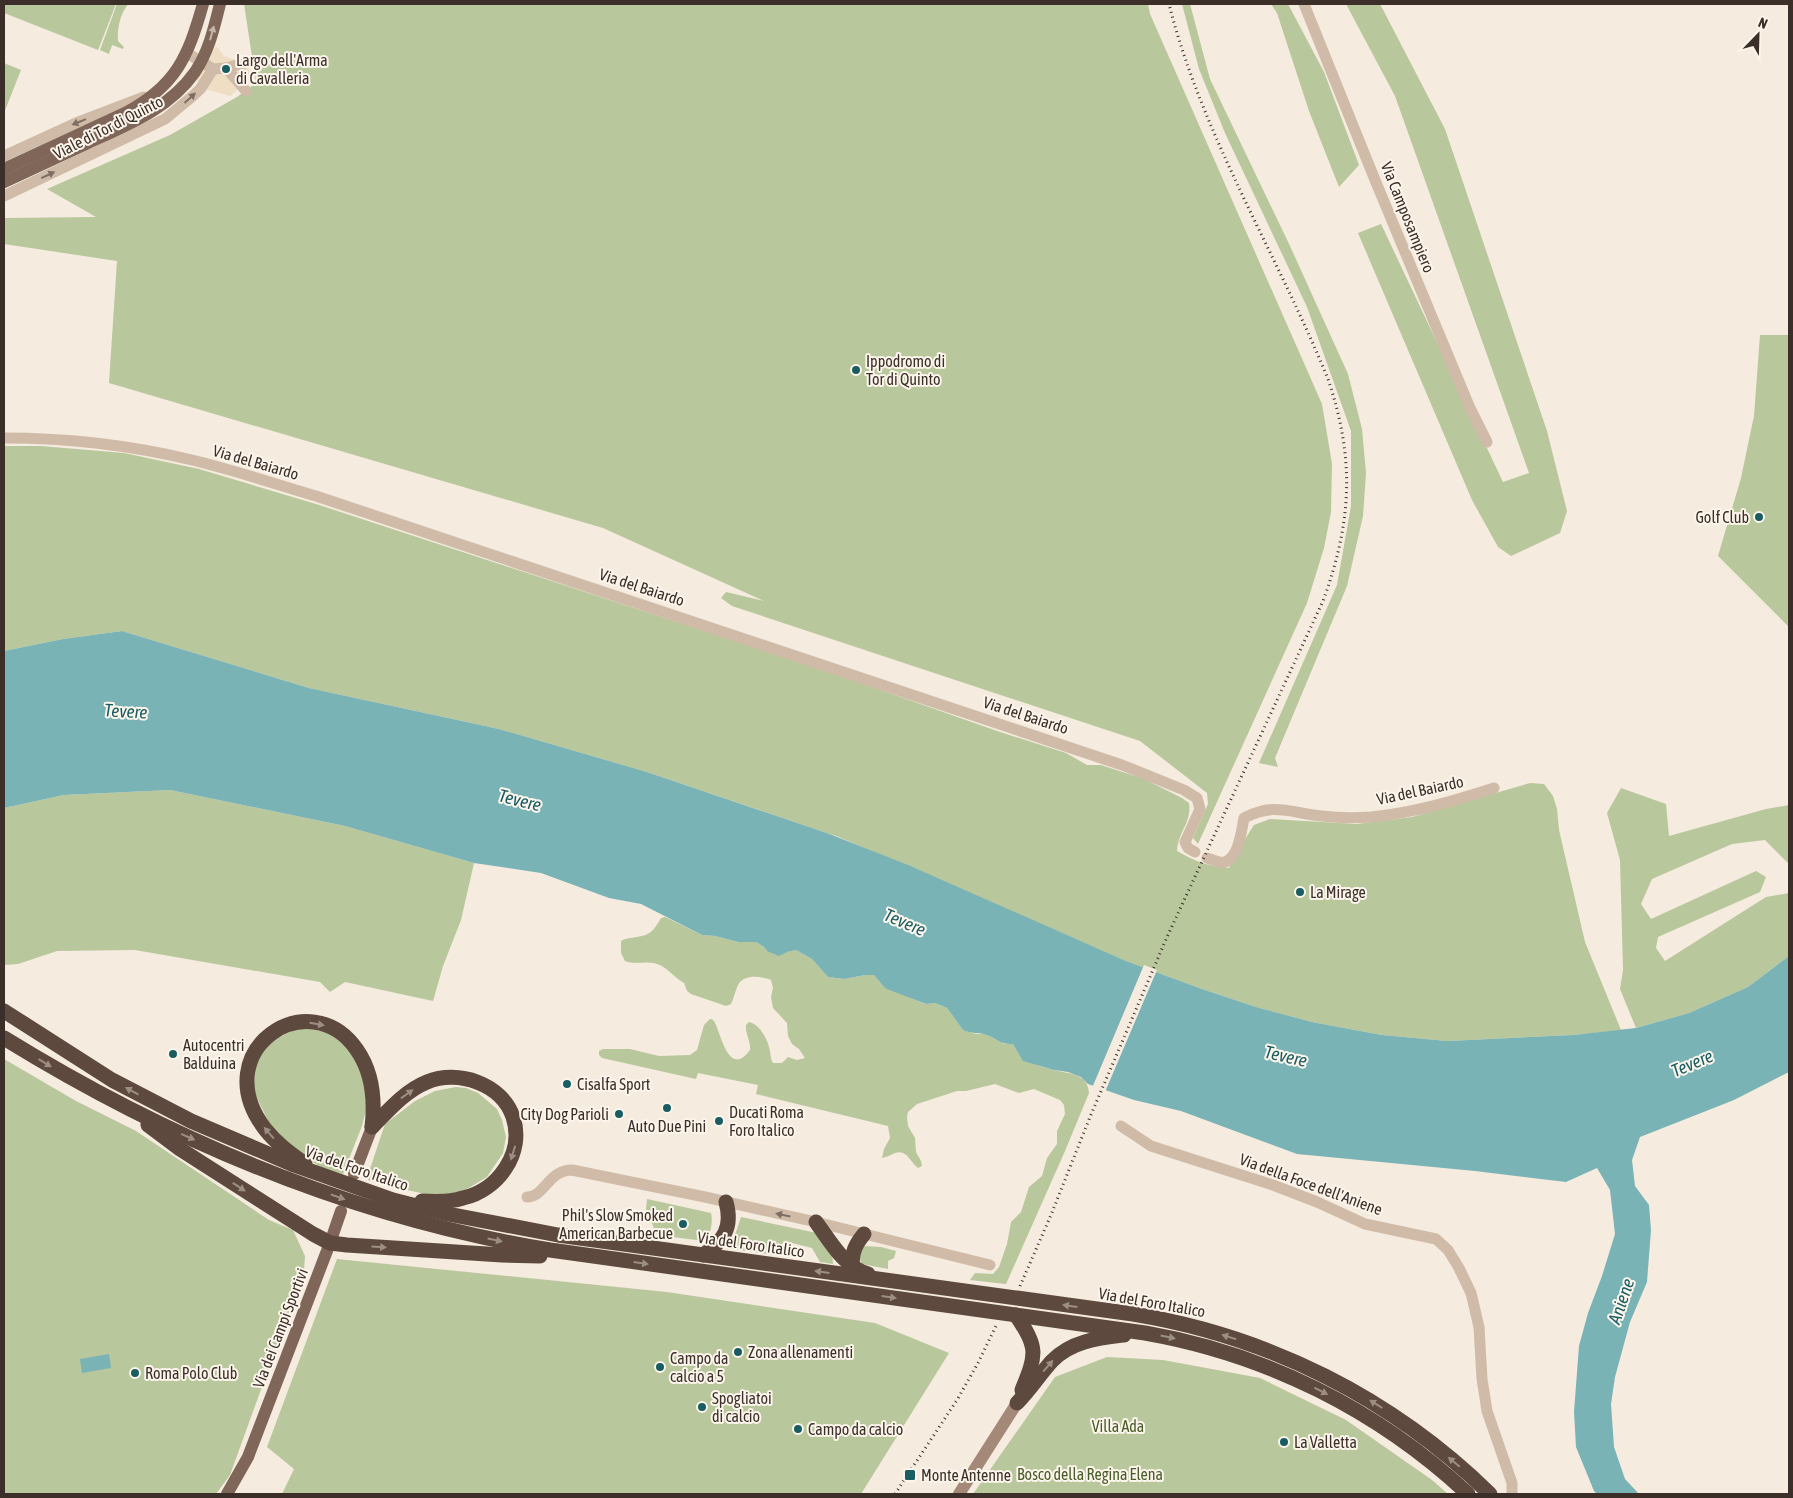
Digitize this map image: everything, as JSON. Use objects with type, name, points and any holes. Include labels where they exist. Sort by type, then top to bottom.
[{"type":"highway","name":"Via del Foro Italico","points":[[5,1014],[112,1080],[156,1103],[240,1143],[337,1181],[393,1200],[516,1228],[1154,1318],[1204,1329],[1284,1356],[1332,1379],[1377,1404],[1443,1452],[1490,1494]]},
{"type":"highway","points":[[337,1181],[305,1164],[280,1146],[259,1121],[252,1107],[247,1083],[248,1067],[256,1048],[276,1031],[295,1023],[318,1023],[340,1032],[354,1046],[367,1068],[374,1107],[372,1127]]},
{"type":"highway","name":"Via del Foro Italico","points":[[4,1038],[51,1066],[165,1126],[242,1161],[360,1204],[466,1234],[593,1257],[1145,1333],[1220,1350],[1303,1382],[1341,1401],[1385,1429],[1437,1467],[1468,1494]]},
{"type":"highway","points":[[372,1127],[406,1094],[428,1082],[447,1076],[470,1080],[488,1088],[508,1107],[515,1123],[516,1143],[510,1161],[500,1176],[483,1190],[464,1198],[450,1201],[393,1200]]},
{"type":"highway","points":[[113,1099],[180,1149],[330,1243],[502,1255],[593,1257]]},
{"type":"highway","points":[[704,1255],[713,1248],[728,1226],[729,1216],[726,1202]]},
{"type":"highway","points":[[816,1222],[840,1255],[852,1267],[858,1271],[889,1277],[903,1284]]},
{"type":"highway","points":[[852,1267],[855,1245],[864,1234]]},
{"type":"highway","points":[[1016,1315],[1032,1340],[1033,1354],[1031,1368],[1017,1403]]},
{"type":"highway","points":[[1017,1403],[1051,1363],[1066,1350],[1081,1343],[1101,1338],[1145,1333]]},
{"type":"main road","name":"Viale di Tor di Quinto","points":[[4,169],[126,113],[157,92],[174,74],[187,53],[195,34],[203,4]]},
{"type":"main road","name":"Viale di Tor di Quinto","points":[[4,182],[149,114],[177,92],[201,62],[209,45],[220,4]]},
{"type":"main road","points":[[354,1174],[372,1127]]},
{"type":"main road","name":"Via dei Campi Sportivi","points":[[238,1494],[248,1457],[341,1211]]},
{"type":"main road","name":"Via dei Campi Sportivi","points":[[227,1494],[248,1457]]},
{"type":"street","name":"Via Camposampiero","points":[[1304,4],[1470,408],[1487,442]]},
{"type":"street","points":[[187,53],[213,69],[226,68],[252,61]]},
{"type":"street","points":[[226,68],[246,91]]},
{"type":"street","name":"Viale di Tor di Quinto","points":[[4,196],[165,118],[201,88],[213,69]]},
{"type":"street","name":"Viale di Tor di Quinto","points":[[4,156],[76,123],[157,92]]},
{"type":"street","name":"Via del Baiardo","points":[[4,438],[113,445],[194,460],[316,496],[1122,765],[1175,786],[1197,798],[1200,809],[1186,842],[1188,848],[1195,852]]},
{"type":"street","name":"Via del Baiardo","points":[[1207,858],[1222,863],[1229,860],[1235,851],[1244,818],[1257,811],[1271,809],[1324,817],[1372,817],[1425,808],[1494,788]]},
{"type":"street","name":"Via della Foce dell'Aniene","points":[[1121,1126],[1151,1146],[1273,1185],[1317,1202],[1365,1224],[1436,1239],[1448,1250],[1471,1293],[1480,1327],[1485,1404],[1512,1483],[1512,1494]]},
{"type":"street","name":"Via del Foro Italico","points":[[527,1196],[536,1194],[557,1173],[568,1170],[816,1222],[990,1265]]},
{"type":"street","points":[[959,1494],[1017,1403]]},
{"type":"green space","points":[[4,4],[116,4],[98,50],[4,13]]},
{"type":"green space","points":[[117,4],[128,4],[121,17],[118,31],[118,41],[124,47],[123,49],[112,45],[109,54],[100,50]]},
{"type":"green space","name":"Ippodromo di Tor di Quinto","points":[[244,4],[1148,4],[1150,14],[1322,404],[1332,464],[1331,512],[1324,548],[1307,603],[1198,844],[1193,838],[1208,804],[1207,793],[1140,741],[732,606],[721,598],[726,592],[764,601],[603,528],[109,383],[117,261],[4,244],[4,218],[96,217],[47,189],[170,135],[237,97],[256,83]]},
{"type":"green space","points":[[1182,4],[1190,4],[1210,79],[1290,246],[1348,374],[1362,429],[1366,473],[1363,516],[1347,586],[1275,758],[1278,767],[1259,763],[1337,585],[1351,506],[1351,431],[1307,307],[1225,133],[1199,69]]},
{"type":"green space","points":[[1271,4],[1288,4],[1324,72],[1359,165],[1339,187],[1309,111],[1277,13]]},
{"type":"green space","points":[[1346,4],[1380,4],[1445,129],[1547,431],[1567,511],[1560,533],[1511,556],[1498,547],[1472,500],[1358,233],[1381,224],[1503,482],[1529,473],[1395,96]]},
{"type":"green space","points":[[4,63],[21,70],[4,113]]},
{"type":"green space","name":"Golf Club","points":[[1760,335],[1789,335],[1789,627],[1718,556],[1741,478],[1754,416]]},
{"type":"green space","points":[[4,446],[41,446],[124,453],[199,469],[316,504],[821,669],[1000,732],[1066,753],[1087,765],[1101,765],[1144,779],[1189,803],[1189,816],[1177,851],[1196,861],[1209,865],[1229,868],[1233,858],[1254,825],[1270,819],[1357,824],[1412,817],[1530,783],[1544,784],[1553,796],[1557,809],[1559,830],[1585,942],[1621,1030],[1573,1035],[1447,1041],[1382,1035],[1312,1022],[1256,1007],[1126,961],[839,837],[647,772],[499,729],[309,688],[122,631],[63,639],[4,651]]},
{"type":"green space","points":[[1621,788],[1666,804],[1669,836],[1766,809],[1789,805],[1789,864],[1765,840],[1732,844],[1652,879],[1641,904],[1651,919],[1756,871],[1766,877],[1760,892],[1658,937],[1656,948],[1665,961],[1766,897],[1789,893],[1789,956],[1748,987],[1689,1013],[1636,1028],[1620,989],[1623,970],[1620,860],[1607,813]]},
{"type":"green space","points":[[170,790],[345,826],[474,863],[461,920],[443,966],[433,1001],[345,982],[330,992],[320,982],[135,950],[57,951],[18,964],[4,965],[4,808],[64,795]]},
{"type":"green space","points":[[665,917],[702,935],[738,942],[756,942],[767,951],[787,952],[796,950],[812,959],[828,977],[844,979],[874,975],[883,986],[925,1004],[935,1003],[947,1008],[963,1030],[976,1034],[986,1034],[1004,1044],[1013,1044],[1029,1062],[1077,1076],[1085,1082],[1089,1093],[1006,1284],[970,1280],[975,1273],[993,1274],[999,1267],[1007,1244],[1011,1222],[1021,1212],[1029,1187],[1042,1176],[1047,1158],[1057,1144],[1057,1131],[1065,1114],[1064,1105],[1060,1100],[1034,1089],[1019,1093],[995,1084],[966,1091],[957,1091],[917,1104],[908,1112],[907,1117],[908,1126],[915,1138],[916,1152],[921,1161],[922,1166],[918,1168],[903,1153],[899,1152],[882,1158],[890,1138],[888,1126],[756,1094],[758,1085],[698,1073],[696,1079],[602,1058],[599,1055],[599,1051],[603,1049],[630,1049],[659,1056],[690,1055],[697,1050],[704,1025],[710,1019],[716,1024],[730,1056],[736,1059],[742,1058],[750,1050],[746,1028],[749,1022],[756,1025],[764,1036],[770,1049],[773,1063],[782,1063],[788,1057],[797,1060],[805,1058],[799,1049],[792,1044],[788,1036],[787,1023],[773,1008],[771,980],[757,977],[744,979],[738,985],[731,1004],[726,1006],[691,994],[687,991],[684,983],[659,964],[625,961],[621,953],[621,941],[649,933],[661,918]]},
{"type":"green space","points":[[306,1027],[327,1030],[358,1058],[368,1102],[362,1126],[343,1174],[324,1169],[294,1151],[275,1135],[253,1090],[257,1061],[269,1044],[289,1032]]},
{"type":"green space","name":"Roma Polo Club","points":[[4,1059],[76,1101],[136,1131],[269,1220],[293,1230],[305,1256],[304,1271],[230,1475],[216,1494],[4,1494]]},
{"type":"green space","points":[[456,1087],[466,1088],[478,1093],[497,1109],[502,1120],[506,1137],[503,1153],[487,1177],[462,1192],[430,1195],[368,1180],[385,1124],[415,1101],[435,1091]]},
{"type":"green space","points":[[647,1199],[711,1213],[711,1228],[708,1235],[704,1241],[657,1235],[646,1210]]},
{"type":"green space","points":[[741,1217],[817,1233],[832,1253],[833,1264],[820,1262],[812,1248],[784,1241],[775,1255],[726,1248],[736,1232]]},
{"type":"green space","points":[[865,1246],[881,1247],[896,1251],[894,1258],[888,1261],[888,1269],[862,1264],[859,1258],[861,1248]]},
{"type":"green space","points":[[337,1259],[667,1292],[875,1323],[949,1353],[861,1494],[282,1494],[294,1469],[267,1447]]},
{"type":"green space","name":"Villa Ada","points":[[1107,1357],[1163,1360],[1260,1378],[1346,1420],[1432,1480],[1448,1494],[973,1494],[1055,1377]]},
{"type":"shaded area","name":"Largo dell'Arma di Cavalleria","points":[[216,46],[224,56],[235,60],[247,59],[251,78],[230,96],[201,88],[196,79]]},
{"type":"water","points":[[122,631],[309,688],[499,729],[647,772],[827,833],[908,865],[1126,961],[1256,1007],[1312,1022],[1382,1035],[1447,1041],[1573,1035],[1636,1028],[1689,1013],[1748,987],[1789,956],[1789,1072],[1734,1100],[1640,1137],[1632,1160],[1635,1186],[1649,1205],[1651,1230],[1647,1282],[1630,1322],[1615,1377],[1611,1404],[1614,1447],[1625,1479],[1639,1494],[1597,1494],[1594,1491],[1576,1447],[1574,1412],[1579,1346],[1588,1313],[1615,1234],[1610,1190],[1597,1168],[1566,1182],[1475,1171],[1297,1154],[1181,1111],[1134,1100],[1088,1084],[1081,1077],[1068,1072],[1023,1061],[1013,1044],[1005,1044],[987,1035],[963,1030],[947,1008],[935,1003],[926,1004],[887,989],[874,975],[844,979],[828,977],[812,959],[796,950],[779,956],[767,951],[756,942],[738,942],[702,935],[641,904],[609,898],[541,873],[474,863],[345,826],[170,790],[64,795],[4,808],[4,651],[63,639]]},
{"type":"water","points":[[109,1354],[111,1368],[82,1373],[80,1359]]},
{"type":"pier","points":[[1144,965],[1157,970],[1105,1092],[1092,1088]]},
{"type":"railway","points":[[1020,1286],[1167,937],[1323,601],[1333,572],[1344,517],[1346,464],[1343,436],[1328,379],[1308,332],[1220,147],[1183,53],[1169,4]]},
{"type":"railway","points":[[895,1494],[957,1400],[997,1324]]},
{"type":"place","name":"Largo dell'Arma di Cavalleria","points":[[226,69]]},
{"type":"place","name":"Ippodromo di Tor di Quinto","points":[[856,370]]},
{"type":"place","name":"Golf Club","points":[[1759,517]]},
{"type":"place","name":"La Mirage","points":[[1300,892]]},
{"type":"place","name":"Autocentri Balduina","points":[[173,1054]]},
{"type":"place","name":"Cisalfa Sport","points":[[567,1084]]},
{"type":"place","name":"Auto Due Pini","points":[[667,1108]]},
{"type":"place","name":"City Dog Parioli","points":[[619,1114]]},
{"type":"place","name":"Ducati Roma Foro Italico","points":[[719,1121]]},
{"type":"place","name":"Phil's Slow Smoked American Barbecue","points":[[683,1224]]},
{"type":"place","name":"Zona allenamenti","points":[[738,1352]]},
{"type":"place","name":"Campo da calcio a 5","points":[[660,1367]]},
{"type":"place","name":"Roma Polo Club","points":[[135,1373]]},
{"type":"place","name":"Spogliatoi di calcio","points":[[702,1407]]},
{"type":"place","name":"Campo da calcio","points":[[798,1429]]},
{"type":"place","name":"La Valletta","points":[[1284,1442]]},
{"type":"place","name":"Monte Antenne","points":[[910,1475]]},
{"type":"water label","name":"Tevere","points":[[126,711]]},
{"type":"water label","name":"Tevere","points":[[520,800]]},
{"type":"water label","name":"Tevere","points":[[905,922]]},
{"type":"water label","name":"Tevere","points":[[1286,1056]]},
{"type":"water label","name":"Tevere","points":[[1692,1063]]},
{"type":"water label","name":"Aniene","points":[[1621,1301]]},
{"type":"park label","name":"Bosco della Regina Elena","points":[[1090,1474]]}]
